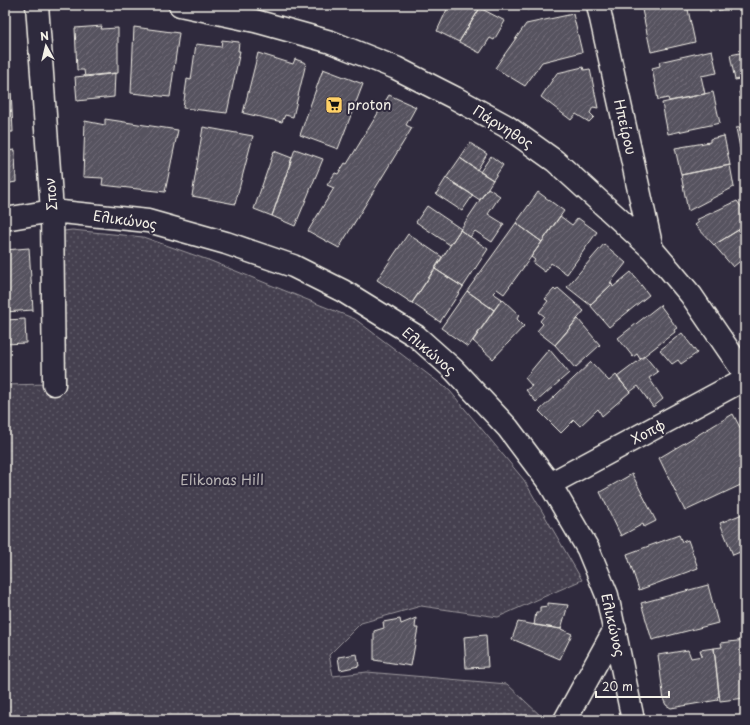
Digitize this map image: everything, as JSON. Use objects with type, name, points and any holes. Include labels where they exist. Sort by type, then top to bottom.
[{"type":"street","name":"Σπον","points":[[37,5],[52,211],[54,384]]},
{"type":"street","name":"Πάρνηθος","points":[[180,5],[255,21],[330,42],[396,68],[506,126],[555,161],[652,249],[691,294],[745,374]]},
{"type":"street","name":"Ηπείρου","points":[[598,5],[652,249]]},
{"type":"street","name":"Ελικώνος","points":[[5,219],[52,211],[148,221],[226,243],[293,266],[343,291],[416,336],[453,369],[508,428],[550,484],[588,549],[607,595],[633,720]]},
{"type":"street","name":"Χοπφ","points":[[550,484],[745,379]]},
{"type":"street","points":[[565,720],[615,629]]},
{"type":"green space","name":"Elikonas Hill","points":[[72,230],[143,237],[211,261],[355,319],[450,391],[524,480],[582,580],[498,617],[421,606],[361,623],[329,655],[333,676],[367,672],[507,684],[543,718],[542,720],[5,720],[5,385],[48,384],[41,234]]},
{"type":"building","points":[[449,5],[477,5],[480,8],[459,42],[437,31]]},
{"type":"building","points":[[526,5],[550,5],[527,10]]},
{"type":"building","points":[[641,5],[687,5],[695,42],[651,52]]},
{"type":"building","points":[[709,5],[744,5],[710,12]]},
{"type":"building","points":[[480,8],[505,21],[494,40],[490,38],[480,53],[459,42]]},
{"type":"building","points":[[573,14],[582,52],[542,62],[525,86],[495,68],[526,24]]},
{"type":"building","points":[[102,26],[101,29],[118,28],[118,73],[85,77],[84,70],[77,70],[75,28]]},
{"type":"building","points":[[134,27],[179,33],[170,97],[131,93]]},
{"type":"building","points":[[222,40],[239,42],[238,51],[240,51],[227,113],[183,108],[187,79],[191,80],[196,44],[221,47]]},
{"type":"building","points":[[712,50],[717,73],[701,76],[705,94],[669,101],[668,98],[658,100],[652,68],[660,66],[659,62]]},
{"type":"building","points":[[745,52],[745,82],[742,83],[741,79],[735,80],[730,55]]},
{"type":"building","points":[[258,53],[293,64],[295,59],[306,63],[293,117],[285,115],[282,122],[243,113]]},
{"type":"building","points":[[583,67],[584,70],[590,69],[598,108],[593,107],[590,113],[594,117],[589,122],[576,114],[571,120],[541,97],[557,73]]},
{"type":"building","points":[[323,69],[363,84],[338,149],[300,135]]},
{"type":"building","points":[[115,73],[114,97],[77,101],[75,77]]},
{"type":"building","points":[[745,82],[744,113],[739,92],[744,91],[742,83]]},
{"type":"building","points":[[11,90],[12,111],[5,111],[5,91]]},
{"type":"building","points":[[713,92],[720,123],[668,134],[662,103]]},
{"type":"building","points":[[389,95],[416,107],[406,125],[412,128],[339,248],[308,231],[334,188],[327,185],[335,173],[338,174],[345,163],[347,164]]},
{"type":"building","points":[[5,111],[12,111],[13,132],[5,132]]},
{"type":"building","points":[[105,119],[178,130],[165,192],[102,185],[103,178],[83,177],[85,121],[105,125]]},
{"type":"building","points":[[203,127],[253,136],[235,204],[192,196]]},
{"type":"building","points":[[745,127],[745,147],[740,148],[736,128]]},
{"type":"building","points":[[724,136],[730,165],[681,175],[675,148],[710,142],[710,139]]},
{"type":"building","points":[[470,143],[487,154],[477,170],[460,158]]},
{"type":"building","points":[[295,149],[323,159],[295,226],[272,216]]},
{"type":"building","points":[[15,150],[16,182],[5,184],[5,151]]},
{"type":"building","points":[[274,151],[292,158],[272,216],[254,209]]},
{"type":"building","points":[[491,156],[503,165],[493,180],[480,172]]},
{"type":"building","points":[[460,158],[493,180],[480,200],[446,178]]},
{"type":"building","points":[[730,165],[734,187],[688,211],[681,175]]},
{"type":"building","points":[[446,178],[473,195],[462,211],[436,194]]},
{"type":"building","points":[[488,188],[500,196],[488,214],[504,224],[492,242],[475,231],[470,237],[460,230]]},
{"type":"building","points":[[538,192],[564,211],[542,242],[516,223]]},
{"type":"building","points":[[737,201],[745,212],[745,226],[714,245],[695,225],[699,222],[696,220]]},
{"type":"building","points":[[427,206],[461,229],[450,245],[416,222]]},
{"type":"building","points":[[560,216],[572,225],[578,218],[597,232],[567,274],[551,263],[545,272],[533,263],[535,260],[531,257]]},
{"type":"building","points":[[516,223],[542,242],[504,294],[497,289],[493,293],[502,299],[494,310],[467,291]]},
{"type":"building","points":[[745,226],[745,257],[733,267],[714,245]]},
{"type":"building","points":[[460,230],[488,249],[463,287],[435,269]]},
{"type":"building","points":[[408,234],[442,257],[412,303],[377,280]]},
{"type":"building","points":[[604,244],[626,263],[610,283],[612,284],[590,305],[567,287]]},
{"type":"building","points":[[29,248],[33,310],[5,312],[5,250]]},
{"type":"building","points":[[435,269],[463,287],[440,322],[412,303]]},
{"type":"building","points":[[631,272],[649,295],[609,327],[590,305],[612,284],[613,287]]},
{"type":"building","points":[[558,288],[584,311],[555,345],[537,331],[543,324],[540,321],[544,316],[539,312],[548,301],[545,299],[554,289],[556,291]]},
{"type":"building","points":[[467,291],[494,310],[468,347],[441,328]]},
{"type":"building","points":[[502,299],[519,315],[517,319],[524,326],[493,359],[473,341]]},
{"type":"building","points":[[660,305],[677,328],[674,330],[675,332],[640,359],[637,354],[633,357],[618,338]]},
{"type":"building","points":[[25,319],[26,343],[5,344],[5,320]]},
{"type":"building","points":[[578,319],[600,345],[575,368],[555,345]]},
{"type":"building","points":[[682,333],[697,353],[681,364],[678,360],[672,364],[660,350]]},
{"type":"building","points":[[549,349],[569,373],[536,402],[526,390],[532,386],[525,378]]},
{"type":"building","points":[[645,356],[658,372],[649,378],[663,399],[653,407],[638,386],[630,392],[617,377]]},
{"type":"building","points":[[591,362],[609,381],[616,375],[630,392],[602,416],[598,409],[580,426],[574,420],[561,433],[539,411]]},
{"type":"building","points":[[733,414],[745,437],[745,483],[685,511],[659,458]]},
{"type":"building","points":[[632,474],[656,521],[644,527],[643,524],[621,536],[600,492]]},
{"type":"building","points":[[745,513],[745,550],[733,555],[720,523]]},
{"type":"building","points":[[679,535],[682,542],[688,540],[698,568],[639,590],[627,554]]},
{"type":"building","points":[[708,585],[718,623],[652,640],[641,603]]},
{"type":"building","points":[[548,603],[568,605],[561,629],[534,625],[536,612],[540,612],[540,607],[548,606]]},
{"type":"building","points":[[416,618],[415,628],[418,628],[411,666],[374,660],[374,631],[384,628],[383,622],[400,619],[401,624]]},
{"type":"building","points":[[518,622],[561,629],[572,634],[560,659],[512,639]]},
{"type":"building","points":[[486,635],[488,667],[466,668],[464,637]]},
{"type":"building","points":[[745,640],[745,698],[720,701],[714,648],[722,647],[721,643]]},
{"type":"building","points":[[714,648],[719,696],[717,697],[718,700],[671,708],[666,705],[664,701],[658,655],[688,650],[691,658],[702,656],[700,650]]},
{"type":"building","points":[[357,654],[359,666],[340,670],[338,657]]},
{"type":"place","name":"proton","points":[[334,105]]}]
